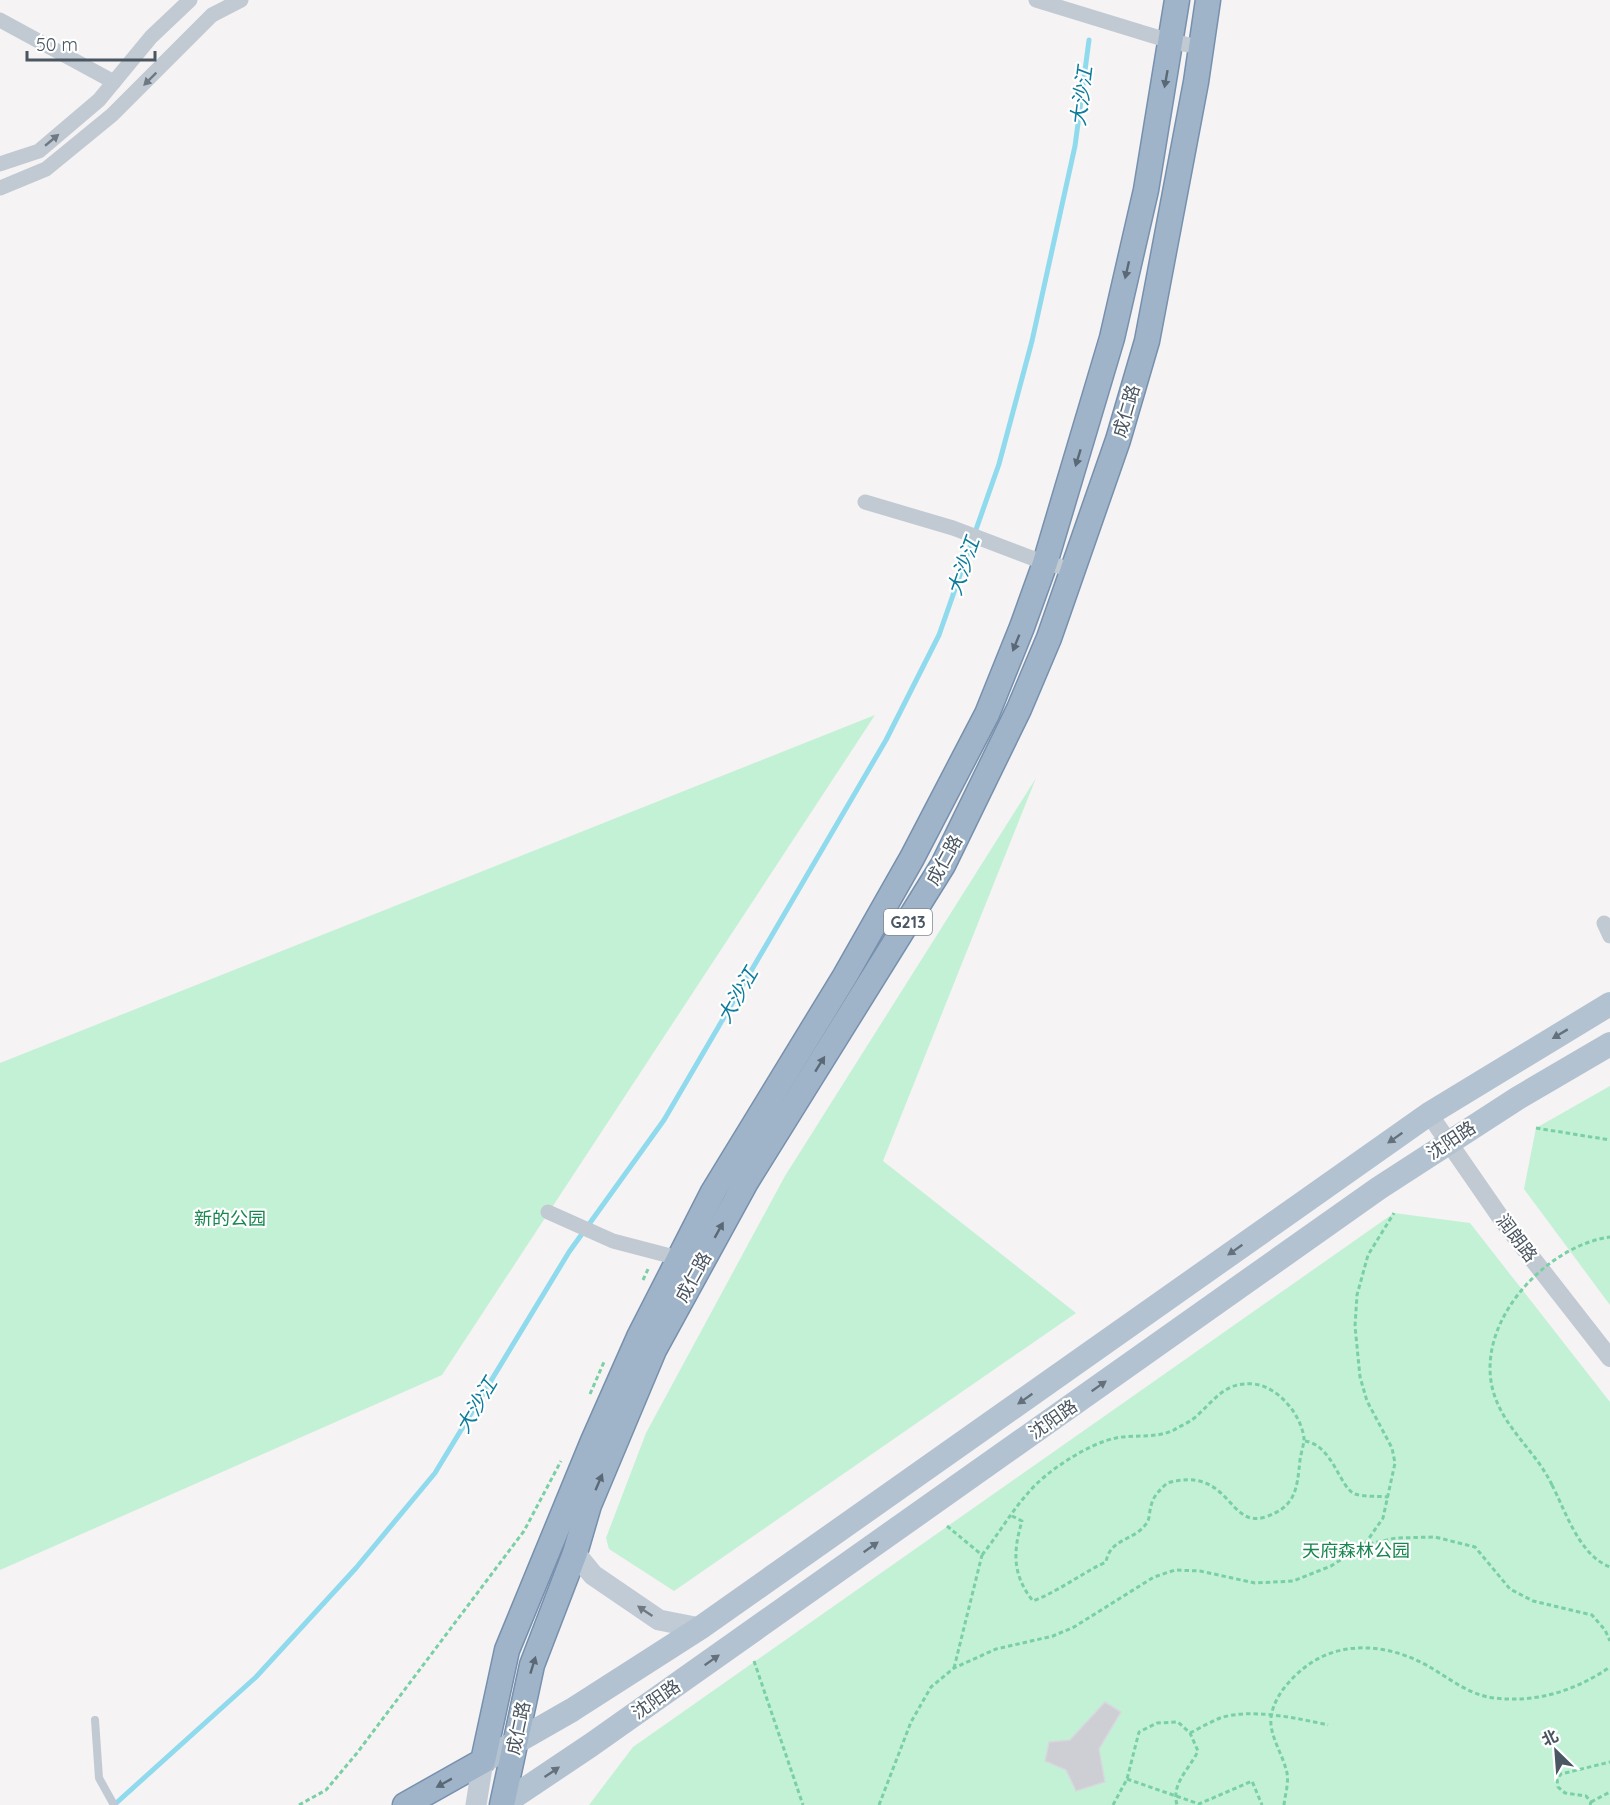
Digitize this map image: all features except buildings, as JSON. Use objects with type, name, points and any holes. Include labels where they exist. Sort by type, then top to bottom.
[{"type":"highway","name":"成仁路","points":[[483,1761],[507,1650],[667,1255],[713,1192],[856,956],[951,785],[987,714],[1046,563],[1112,338],[1146,190],[1173,42],[1178,0]]},
{"type":"highway","name":"成仁路","points":[[503,1805],[532,1665],[575,1553],[589,1505],[654,1350],[746,1182],[943,865],[1019,709],[1075,570],[1118,440],[1147,341],[1196,82],[1209,0]]},
{"type":"highway","points":[[405,1805],[483,1761]]},
{"type":"main road","name":"沈阳路","points":[[483,1761],[572,1710],[700,1628],[1429,1114],[1610,1004]]},
{"type":"main road","name":"沈阳路","points":[[503,1805],[1448,1142],[1610,1044]]},
{"type":"main road","points":[[575,1553],[593,1575],[659,1620],[700,1628]]},
{"type":"main road","name":"成仁路","points":[[476,1805],[483,1761]]},
{"type":"street","points":[[0,164],[39,151],[99,100],[151,37],[190,0]]},
{"type":"street","points":[[0,188],[46,169],[120,108],[212,15],[241,0]]},
{"type":"street","points":[[1036,0],[1173,42],[1201,47]]},
{"type":"street","points":[[0,20],[114,82]]},
{"type":"street","points":[[865,502],[953,528],[1008,550],[1075,570]]},
{"type":"street","name":"润朗路","points":[[1429,1114],[1503,1221],[1610,1358]]},
{"type":"street","points":[[548,1212],[613,1241],[667,1255]]},
{"type":"lane","points":[[95,1720],[99,1778],[114,1805]]},
{"type":"path","points":[[1536,1128],[1610,1140]]},
{"type":"path","points":[[1364,1545],[1383,1518],[1395,1463],[1392,1448],[1367,1401],[1360,1377],[1355,1326],[1357,1295],[1368,1256],[1394,1213]]},
{"type":"path","points":[[1610,1237],[1585,1243],[1560,1254],[1537,1272],[1516,1298],[1503,1320],[1493,1347],[1490,1373],[1501,1413],[1534,1453],[1574,1529],[1592,1555],[1610,1567]]},
{"type":"path","points":[[643,1281],[667,1255]]},
{"type":"path","points":[[587,1402],[609,1352]]},
{"type":"path","points":[[954,1668],[982,1556],[1028,1492],[1082,1452],[1115,1438],[1150,1436],[1170,1431],[1194,1418],[1204,1406],[1230,1388],[1255,1384],[1273,1392],[1293,1411],[1304,1440],[1296,1492],[1289,1503],[1278,1511],[1252,1519],[1240,1514],[1223,1493],[1204,1481],[1192,1478],[1167,1483],[1151,1504],[1148,1523],[1108,1551],[1106,1562],[1086,1571],[1072,1584],[1033,1600],[1017,1575],[1016,1539],[1022,1521],[1012,1516]]},
{"type":"path","points":[[1304,1440],[1312,1442],[1332,1461],[1349,1490],[1354,1494],[1388,1497]]},
{"type":"path","points":[[299,1805],[326,1790],[357,1753],[524,1531],[562,1460]]},
{"type":"path","points":[[947,1526],[982,1556]]},
{"type":"path","points":[[879,1805],[911,1722],[931,1687],[954,1668],[985,1653],[1053,1636],[1074,1627],[1154,1577],[1175,1569],[1200,1571],[1255,1583],[1293,1581],[1331,1566],[1364,1545],[1396,1538],[1435,1537],[1475,1547],[1510,1588],[1533,1601],[1592,1615],[1605,1630],[1610,1641]]},
{"type":"path","points":[[1284,1805],[1288,1775],[1271,1728],[1271,1716],[1277,1700],[1291,1678],[1314,1660],[1340,1649],[1369,1648],[1396,1653],[1427,1665],[1456,1684],[1491,1698],[1526,1699],[1560,1693],[1592,1679],[1610,1667]]},
{"type":"path","points":[[754,1661],[803,1805]]},
{"type":"path","points":[[1190,1733],[1221,1718],[1271,1716],[1297,1718],[1328,1725]]},
{"type":"path","points":[[1113,1805],[1127,1779],[1139,1731],[1156,1723],[1178,1722],[1190,1733],[1198,1751],[1173,1793],[1177,1805]]},
{"type":"path","points":[[1610,1761],[1561,1774],[1557,1779],[1558,1787],[1565,1793],[1586,1796],[1591,1803],[1610,1792]]},
{"type":"path","points":[[1127,1779],[1173,1793],[1199,1804],[1252,1781],[1262,1805]]},
{"type":"green space","name":"新的公园","points":[[875,715],[442,1375],[0,1570],[0,1063]]},
{"type":"green space","points":[[1036,778],[883,1161],[1076,1313],[674,1591],[609,1549],[606,1538],[646,1433],[785,1176]]},
{"type":"green space","points":[[1610,1086],[1610,1305],[1524,1189],[1536,1128]]},
{"type":"green space","name":"天府森林公园","points":[[1394,1213],[1470,1223],[1610,1402],[1610,1805],[589,1805],[633,1747]]},
{"type":"waterway","name":"大沙江","points":[[114,1805],[256,1677],[356,1568],[435,1473],[569,1252],[664,1120],[886,740],[939,635],[999,464],[1032,341],[1075,146],[1089,40]]}]
